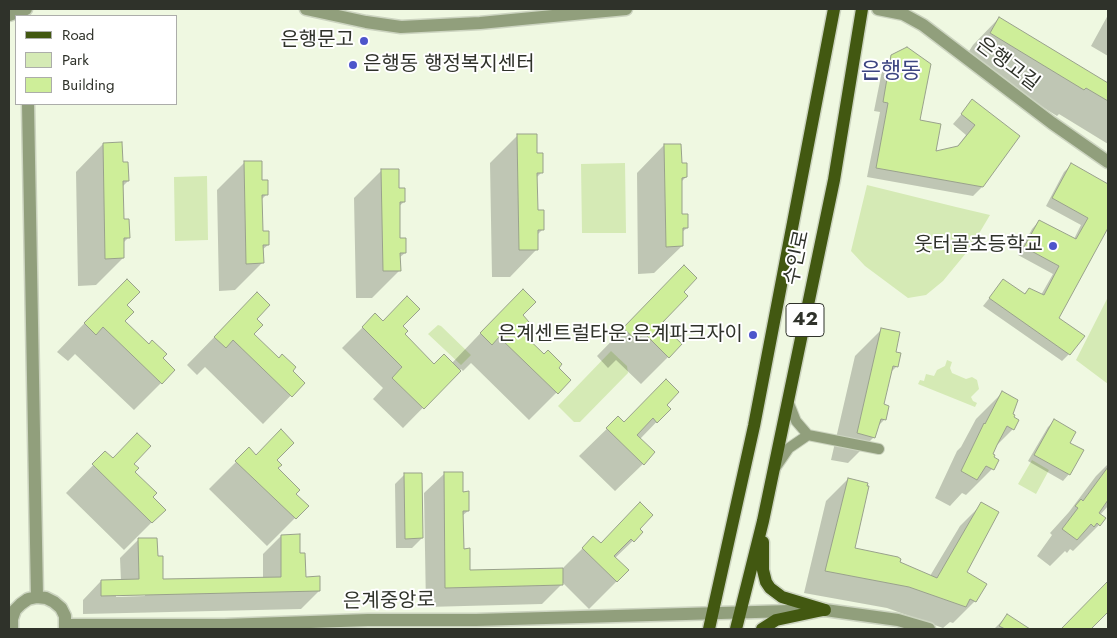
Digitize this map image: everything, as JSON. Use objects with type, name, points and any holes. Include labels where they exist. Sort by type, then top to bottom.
[{"type":"main road","name":"수인로","points":[[708,629],[756,417],[834,9]]},
{"type":"main road","name":"수인로","points":[[736,629],[763,521],[834,180],[862,9]]},
{"type":"main road","points":[[763,521],[763,570],[766,582],[770,588],[782,597],[825,610]]},
{"type":"main road","points":[[762,629],[776,620],[825,610]]},
{"type":"street","points":[[9,15],[26,9]]},
{"type":"street","points":[[310,9],[366,22],[409,27],[490,22],[626,9]]},
{"type":"street","name":"은행고길","points":[[878,9],[903,14],[923,25],[1052,123],[1108,162]]},
{"type":"street","points":[[28,105],[37,597]]},
{"type":"street","points":[[788,401],[796,421],[808,435],[879,449]]},
{"type":"street","points":[[773,471],[789,448],[808,435]]},
{"type":"street","points":[[10,628],[15,610],[28,599],[37,597],[46,598],[61,608],[65,616],[66,627]]},
{"type":"street","points":[[825,610],[898,620],[929,629]]},
{"type":"street","name":"은계중앙로","points":[[66,627],[368,624],[825,610]]},
{"type":"green space","points":[[625,163],[626,233],[582,233],[581,164]]},
{"type":"green space","points":[[207,176],[208,240],[175,241],[174,177]]},
{"type":"green space","points":[[867,185],[990,215],[971,247],[943,281],[926,295],[908,298],[865,266],[851,251]]},
{"type":"green space","points":[[1108,297],[1108,384],[1076,360]]},
{"type":"green space","points":[[438,325],[471,355],[461,365],[428,334]]},
{"type":"green space","points":[[611,351],[627,366],[628,373],[580,422],[574,422],[558,406]]},
{"type":"green space","points":[[947,360],[952,362],[950,368],[952,373],[966,379],[972,377],[977,380],[979,389],[971,397],[977,403],[975,407],[918,384],[920,380],[924,381],[926,374],[934,376],[937,370],[945,366]]},
{"type":"green space","points":[[1032,460],[1049,470],[1036,494],[1018,484]]},
{"type":"building","points":[[999,17],[1108,83],[1108,101],[1086,88],[1084,90],[990,33]]},
{"type":"building","points":[[907,47],[931,64],[920,120],[941,124],[936,151],[958,146],[975,125],[961,114],[972,99],[1020,136],[983,187],[876,168],[888,103],[883,102],[891,55]]},
{"type":"building","points":[[517,134],[537,134],[537,153],[543,153],[543,173],[537,173],[538,210],[544,210],[544,230],[538,230],[538,250],[519,250]]},
{"type":"building","points":[[122,142],[123,162],[128,162],[129,181],[123,181],[124,219],[129,219],[130,238],[124,238],[124,258],[105,259],[103,143]]},
{"type":"building","points":[[664,144],[681,144],[682,163],[687,163],[687,177],[682,178],[682,214],[688,214],[688,228],[683,228],[683,246],[666,247]]},
{"type":"building","points":[[244,161],[262,161],[262,180],[268,180],[268,195],[262,195],[263,231],[269,231],[269,245],[263,245],[264,263],[246,264]]},
{"type":"building","points":[[1071,163],[1108,184],[1108,228],[1059,318],[1085,336],[1070,355],[989,298],[1003,279],[1025,294],[1029,288],[1044,295],[1059,266],[1024,247],[1039,220],[1076,239],[1088,218],[1052,198]]},
{"type":"building","points":[[381,169],[399,169],[399,188],[405,188],[405,202],[400,202],[400,238],[406,238],[406,253],[400,253],[401,271],[383,271]]},
{"type":"building","points":[[684,265],[697,278],[684,292],[688,296],[661,324],[682,344],[669,358],[644,333],[637,341],[623,328]]},
{"type":"building","points":[[127,279],[140,292],[127,305],[134,312],[125,321],[149,344],[152,340],[167,354],[163,358],[175,370],[162,384],[103,327],[96,335],[84,323]]},
{"type":"building","points":[[523,289],[536,302],[523,315],[529,322],[520,331],[544,354],[548,350],[562,364],[559,368],[571,380],[558,394],[499,337],[492,345],[480,333]]},
{"type":"building","points":[[257,292],[270,305],[257,319],[263,325],[254,334],[279,358],[282,354],[296,367],[293,371],[305,383],[292,397],[233,340],[226,348],[214,337]]},
{"type":"building","points":[[407,296],[420,309],[403,326],[408,331],[405,334],[434,364],[444,354],[461,371],[424,409],[392,378],[402,367],[362,327],[375,313],[383,321]]},
{"type":"building","points":[[881,328],[900,332],[896,352],[901,353],[898,367],[893,366],[884,404],[889,406],[886,420],[881,419],[875,438],[857,433]]},
{"type":"building","points":[[666,379],[679,392],[667,405],[671,409],[657,423],[653,418],[637,435],[655,452],[644,465],[606,428],[618,416],[624,422]]},
{"type":"building","points":[[1002,391],[1018,400],[1013,414],[1019,420],[1014,430],[1007,426],[997,445],[993,454],[999,460],[994,470],[986,466],[977,480],[961,471]]},
{"type":"building","points":[[1054,419],[1076,432],[1070,443],[1084,450],[1070,475],[1034,455]]},
{"type":"building","points":[[281,429],[294,443],[277,460],[282,465],[278,468],[300,490],[296,494],[309,506],[296,519],[235,461],[249,447],[256,455]]},
{"type":"building","points":[[137,433],[151,446],[134,464],[139,468],[135,472],[157,493],[153,497],[166,510],[152,523],[92,464],[105,451],[113,458]]},
{"type":"building","points":[[1108,467],[1108,500],[1099,513],[1106,518],[1100,526],[1097,523],[1094,527],[1091,524],[1077,540],[1062,529],[1078,508],[1075,506],[1081,499],[1083,501]]},
{"type":"building","points":[[444,472],[463,472],[463,492],[469,491],[469,511],[463,511],[464,549],[470,548],[470,570],[563,568],[563,585],[445,588]]},
{"type":"building","points":[[404,473],[422,473],[423,538],[405,539]]},
{"type":"building","points":[[848,478],[868,483],[867,486],[869,486],[855,548],[898,557],[901,559],[900,562],[937,578],[981,502],[999,512],[967,572],[987,584],[976,602],[970,599],[966,607],[909,587],[825,571]]},
{"type":"building","points":[[640,502],[653,515],[640,529],[643,532],[634,542],[631,539],[614,556],[629,570],[617,582],[582,548],[593,536],[601,543]]},
{"type":"building","points":[[300,534],[300,553],[305,553],[306,577],[320,576],[320,591],[101,596],[101,580],[139,579],[138,538],[157,538],[158,556],[163,556],[163,579],[281,577],[281,535]]},
{"type":"building","points":[[1108,581],[1108,612],[1091,629],[1061,629]]},
{"type":"building","points":[[1007,614],[1030,629],[1005,629],[999,626]]},
{"type":"place","name":"은행문고","points":[[364,41]]},
{"type":"place","name":"은행동 행정복지센터","points":[[353,65]]},
{"type":"place","name":"웃터골초등학교","points":[[1053,246]]},
{"type":"place","name":"은계센트럴타운.은계파크자이","points":[[753,335]]},
{"type":"district","name":"은행동","points":[[891,73]]}]
